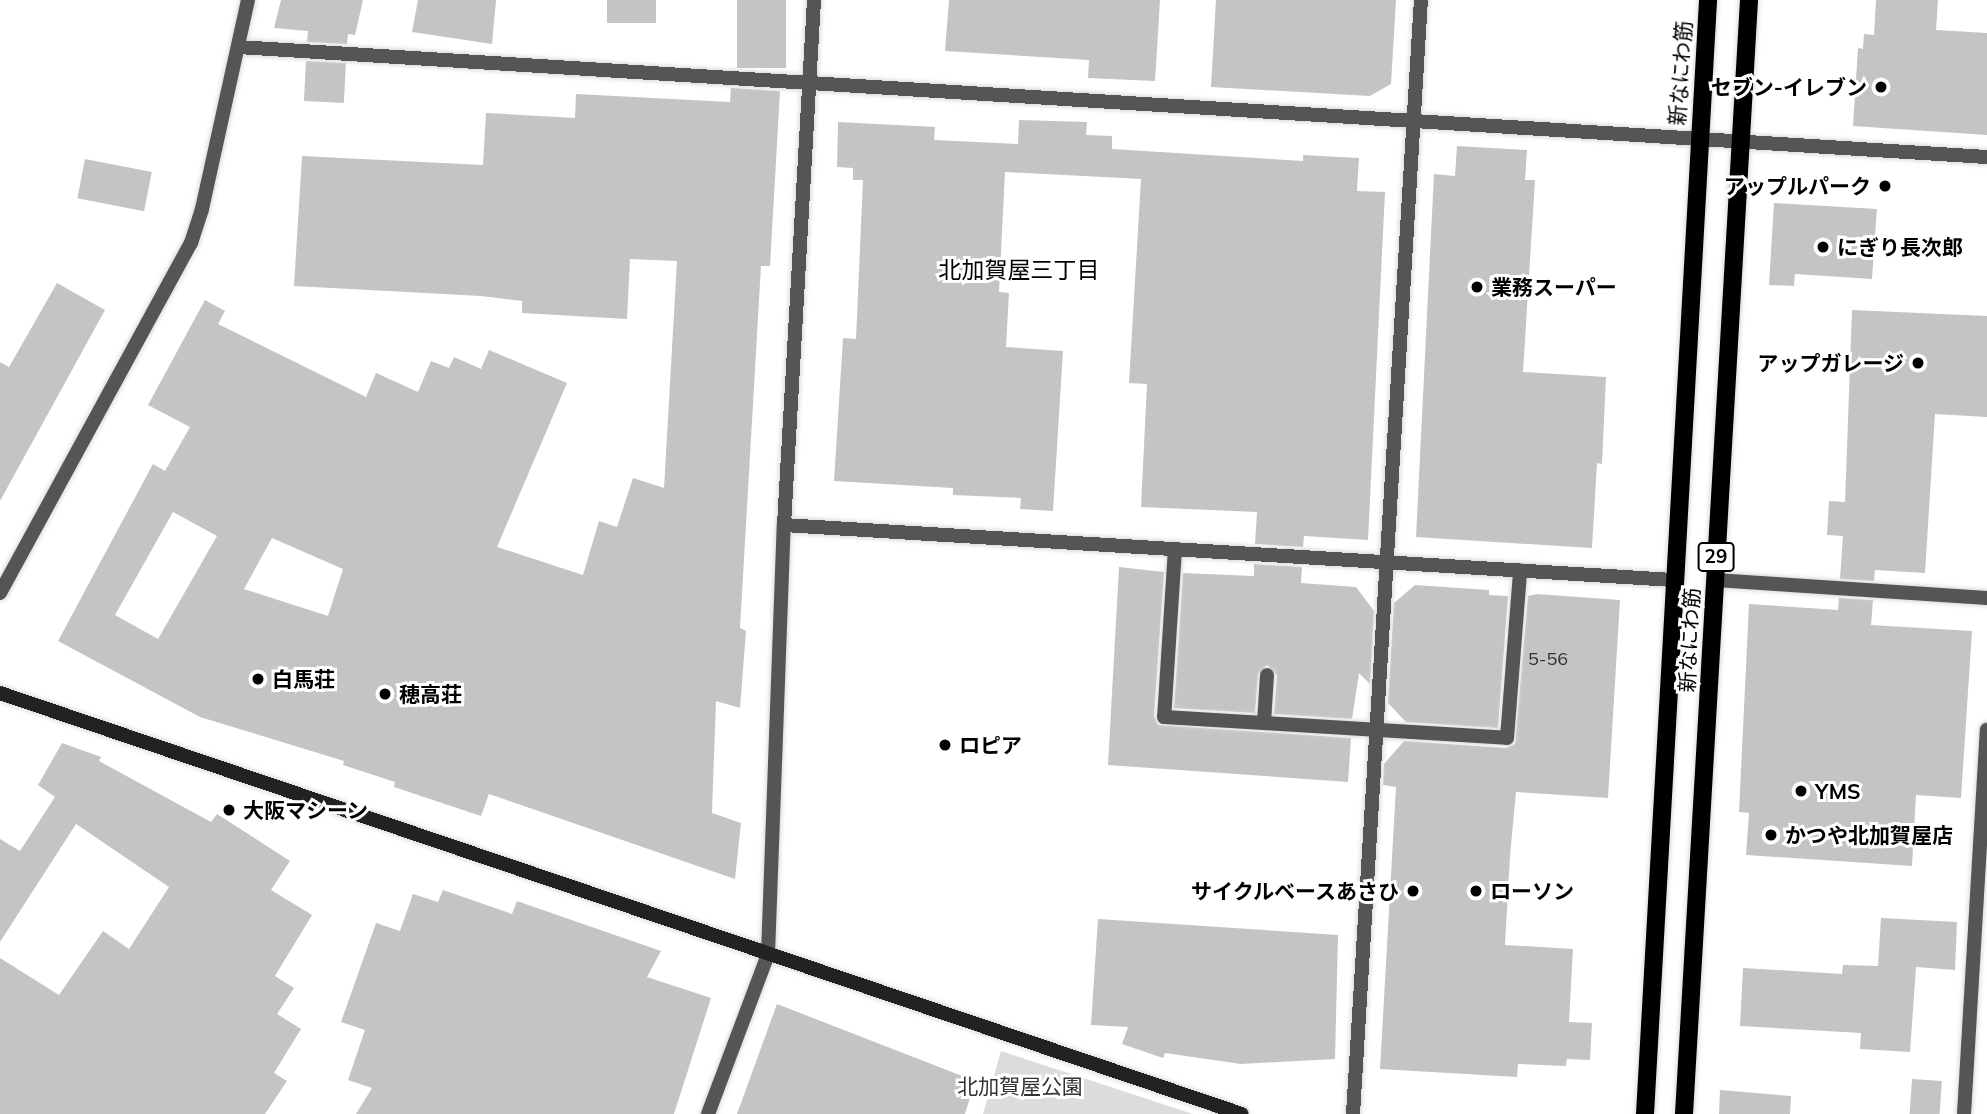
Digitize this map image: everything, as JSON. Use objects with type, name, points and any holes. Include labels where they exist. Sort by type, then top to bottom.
[{"type":"main road","name":"新なにわ筋","points":[[1645,1114],[1708,0]]},
{"type":"main road","name":"新なにわ筋","points":[[1684,1114],[1749,0]]},
{"type":"street","points":[[0,593],[191,243],[248,0]]},
{"type":"street","points":[[708,1114],[768,954],[784,525],[814,0]]},
{"type":"street","points":[[1353,1114],[1421,0]]},
{"type":"street","points":[[237,47],[809,86],[1414,120],[1987,157]]},
{"type":"street","points":[[784,525],[1674,580]]},
{"type":"street","points":[[1175,549],[1164,717],[1507,738],[1520,571]]},
{"type":"street","points":[[1715,580],[1987,598]]},
{"type":"street","points":[[1264,723],[1267,675]]},
{"type":"street","points":[[0,693],[1242,1114]]},
{"type":"street","points":[[1964,1114],[1987,730]]},
{"type":"green space","name":"北加賀屋公園","points":[[1001,1051],[1193,1114],[983,1114]]},
{"type":"building","points":[[281,0],[363,0],[355,35],[348,34],[347,44],[307,42],[308,31],[274,28]]},
{"type":"building","points":[[418,0],[496,0],[492,44],[412,32]]},
{"type":"building","points":[[607,0],[656,0],[656,23],[607,23]]},
{"type":"building","points":[[737,0],[786,0],[786,68],[737,68]]},
{"type":"building","points":[[949,0],[1160,0],[1155,81],[1088,78],[1089,60],[945,51]]},
{"type":"building","points":[[1216,0],[1396,0],[1391,84],[1370,96],[1211,87]]},
{"type":"building","points":[[1876,0],[1938,0],[1936,30],[1987,33],[1987,135],[1853,126],[1858,48],[1863,49],[1864,34],[1874,35]]},
{"type":"building","points":[[306,61],[346,63],[344,103],[304,101]]},
{"type":"building","points":[[731,88],[780,91],[770,266],[761,266],[740,628],[746,631],[740,708],[716,701],[712,813],[741,823],[735,879],[489,794],[481,816],[394,787],[395,782],[343,765],[344,761],[200,717],[58,641],[153,464],[165,471],[190,427],[148,405],[205,300],[225,311],[218,324],[366,397],[376,373],[418,392],[431,361],[449,368],[454,357],[481,369],[489,350],[567,383],[497,547],[583,575],[599,521],[617,527],[633,478],[664,488],[677,261],[630,259],[627,319],[522,313],[522,301],[481,296],[294,286],[302,156],[483,165],[486,113],[575,118],[576,94],[730,102]],"holes":[[[173,512],[217,536],[158,639],[115,615]],[[272,538],[343,569],[328,616],[244,589]]]},
{"type":"building","points":[[1019,120],[1087,122],[1086,135],[1112,136],[1112,149],[1303,161],[1303,155],[1359,158],[1357,191],[1385,192],[1368,540],[1304,536],[1303,547],[1255,544],[1257,512],[1141,507],[1147,384],[1129,383],[1141,179],[1005,172],[999,292],[1009,293],[1006,347],[1063,351],[1053,511],[1020,509],[1021,498],[953,495],[953,488],[834,481],[843,338],[856,339],[863,180],[853,180],[853,168],[837,167],[838,122],[935,127],[934,140],[1018,144]]},
{"type":"building","points":[[1457,146],[1527,150],[1525,180],[1535,180],[1523,372],[1606,377],[1602,464],[1597,463],[1592,548],[1416,537],[1434,174],[1455,176]]},
{"type":"building","points":[[85,159],[152,172],[144,211],[77,198]]},
{"type":"building","name":"にぎり長次郎","points":[[1774,203],[1877,209],[1872,279],[1795,274],[1794,286],[1769,285]]},
{"type":"building","points":[[57,283],[105,310],[0,501],[0,362],[9,367]]},
{"type":"building","points":[[1852,310],[1987,316],[1987,417],[1935,414],[1925,573],[1875,570],[1874,581],[1840,579],[1843,536],[1827,535],[1829,501],[1845,502]]},
{"type":"building","points":[[1254,564],[1302,567],[1301,583],[1356,587],[1374,611],[1370,684],[1359,673],[1352,719],[1274,714],[1277,675],[1267,665],[1258,674],[1255,713],[1174,708],[1183,573],[1254,576]]},
{"type":"building","points":[[1119,567],[1164,572],[1154,716],[1158,725],[1351,738],[1348,782],[1108,765]]},
{"type":"building","points":[[1415,585],[1489,590],[1489,595],[1508,596],[1498,728],[1406,722],[1388,703],[1394,603]]},
{"type":"building","points":[[1537,594],[1620,600],[1608,798],[1516,792],[1510,856],[1505,945],[1573,949],[1569,1022],[1592,1023],[1590,1060],[1567,1059],[1566,1066],[1518,1064],[1517,1077],[1380,1069],[1396,787],[1383,785],[1384,764],[1404,741],[1506,748],[1515,744],[1528,596]]},
{"type":"building","points":[[1839,598],[1873,600],[1871,625],[1972,631],[1961,798],[1916,795],[1912,866],[1746,855],[1749,813],[1739,812],[1749,604],[1838,610]]},
{"type":"building","points":[[62,743],[101,757],[99,761],[211,822],[217,814],[290,861],[271,890],[312,915],[275,976],[294,988],[277,1014],[301,1029],[274,1073],[287,1081],[265,1114],[0,1114],[0,958],[59,995],[103,931],[129,949],[169,887],[76,824],[0,942],[0,839],[20,851],[55,797],[38,785]]},
{"type":"building","points":[[443,890],[512,914],[517,901],[661,951],[647,977],[711,998],[674,1114],[356,1114],[372,1088],[348,1080],[365,1030],[341,1022],[376,923],[400,931],[413,894],[438,902]]},
{"type":"building","points":[[1881,918],[1957,922],[1955,970],[1916,967],[1910,1052],[1860,1049],[1861,1033],[1740,1026],[1743,968],[1842,974],[1843,965],[1878,966]]},
{"type":"building","points":[[1098,919],[1338,935],[1335,1059],[1241,1064],[1165,1053],[1163,1058],[1122,1044],[1128,1027],[1091,1025]]},
{"type":"building","points":[[777,1004],[975,1081],[965,1114],[737,1114]]},
{"type":"building","points":[[1912,1079],[1942,1081],[1940,1114],[1910,1114]]},
{"type":"building","points":[[1720,1090],[1791,1096],[1790,1114],[1719,1114]]},
{"type":"place","name":"セブン-イレブン","points":[[1881,87]]},
{"type":"place","name":"アップルパーク","points":[[1885,186]]},
{"type":"place","name":"にぎり長次郎","points":[[1823,247]]},
{"type":"place","name":"業務スーパー","points":[[1477,287]]},
{"type":"place","name":"アップガレージ","points":[[1918,363]]},
{"type":"place","name":"白馬荘","points":[[258,679]]},
{"type":"place","name":"穂高荘","points":[[385,694]]},
{"type":"place","name":"ロピア","points":[[945,745]]},
{"type":"place","name":"YMS","points":[[1801,791]]},
{"type":"place","name":"大阪マシーン","points":[[229,810]]},
{"type":"place","name":"かつや北加賀屋店","points":[[1771,835]]},
{"type":"place","name":"サイクルベースあさひ","points":[[1413,891]]},
{"type":"place","name":"ローソン","points":[[1476,891]]},
{"type":"district","name":"北加賀屋三丁目","points":[[1019,270]]}]
